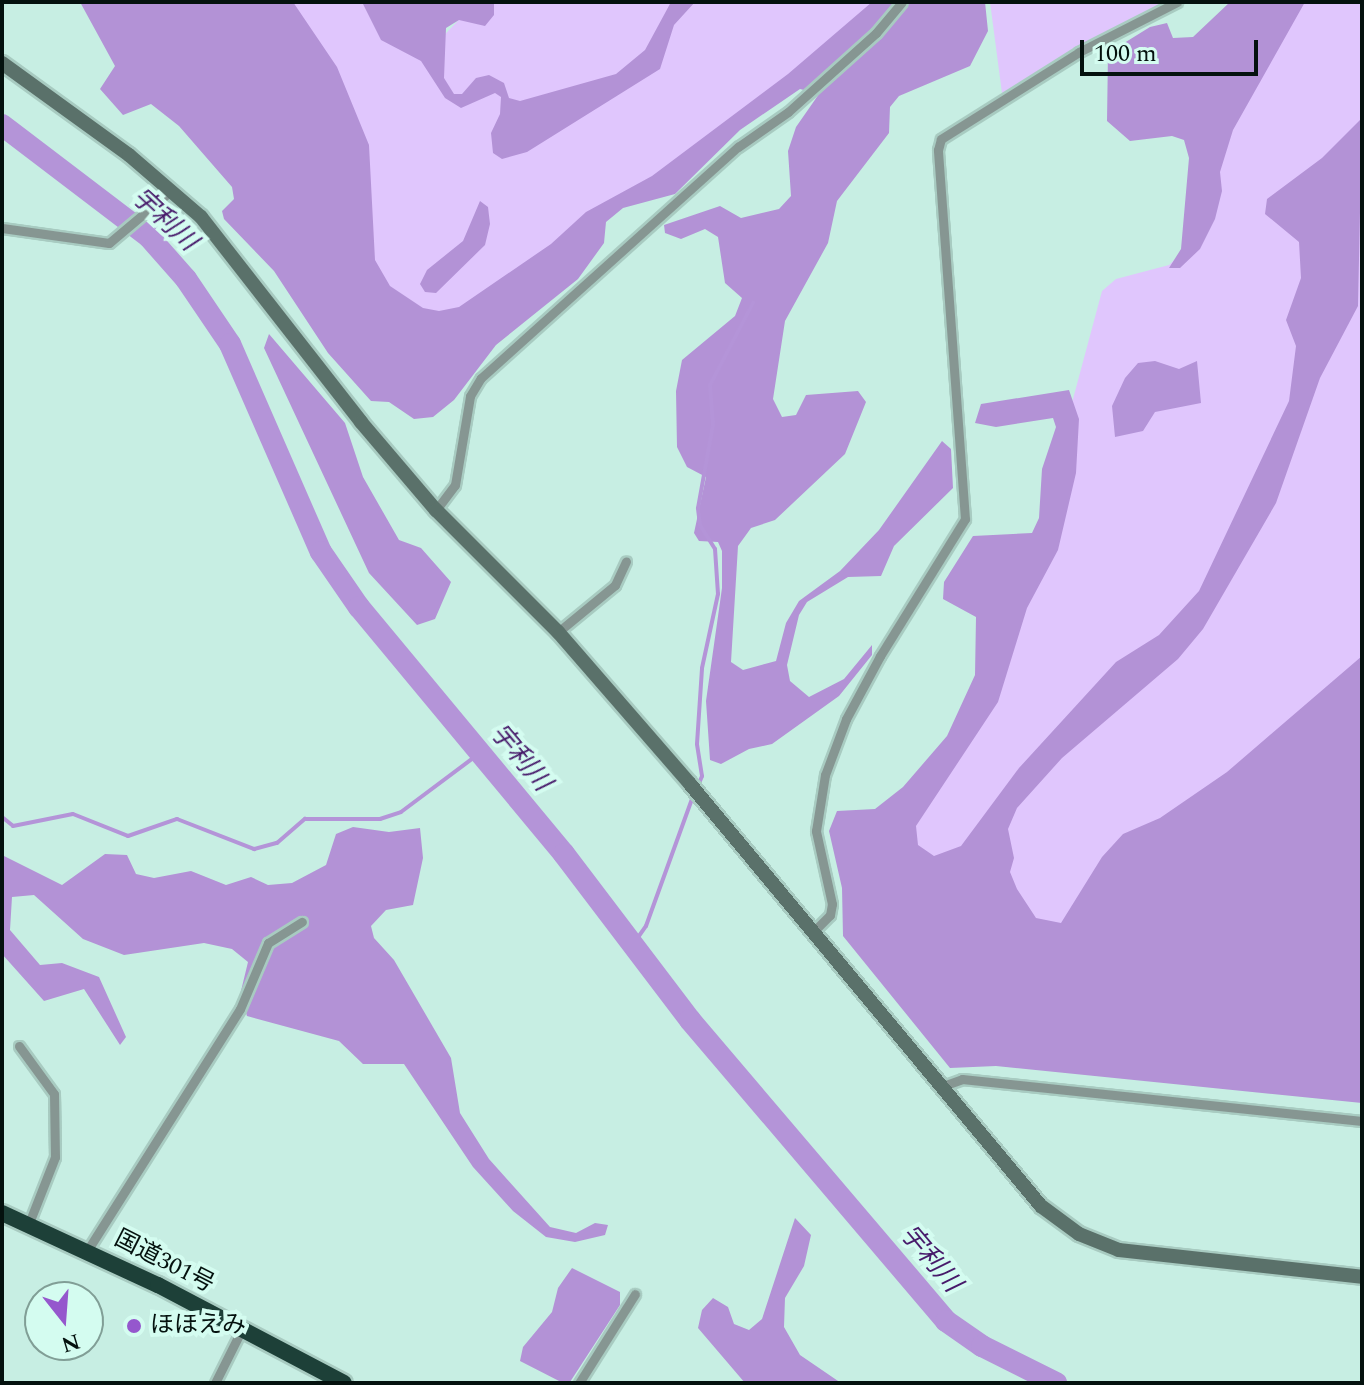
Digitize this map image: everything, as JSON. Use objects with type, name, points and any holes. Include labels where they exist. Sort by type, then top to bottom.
[{"type":"highway","name":"国道301号","points":[[2,1213],[87,1251],[344,1383]]},
{"type":"street","points":[[436,510],[455,485],[470,396],[481,378],[738,147],[788,112],[876,33],[902,2]]},
{"type":"street","points":[[815,930],[830,915],[832,904],[816,831],[825,775],[846,719],[880,656],[965,519],[938,150],[941,139],[1079,52],[1177,2]]},
{"type":"street","points":[[2,63],[172,190],[240,262],[361,422],[436,510],[558,632],[704,800],[1041,1206],[1079,1234],[1119,1250],[1179,1260],[1362,1277]]},
{"type":"street","points":[[2,228],[97,243],[112,240],[172,190]]},
{"type":"street","points":[[558,632],[615,585],[626,561]]},
{"type":"street","points":[[87,1251],[240,1009],[268,943],[302,922]]},
{"type":"street","points":[[19,1046],[54,1094],[55,1157],[29,1223]]},
{"type":"street","points":[[943,1086],[962,1079],[1362,1121]]},
{"type":"street","points":[[579,1383],[635,1294]]},
{"type":"street","points":[[215,1383],[242,1329]]},
{"type":"shaded area","points":[[80,2],[293,2],[337,67],[369,145],[375,260],[390,286],[423,308],[439,311],[459,307],[551,244],[586,212],[652,176],[788,74],[872,2],[985,2],[988,31],[970,66],[899,96],[890,107],[889,133],[837,201],[828,243],[785,321],[773,399],[782,417],[796,415],[806,395],[858,391],[866,402],[845,454],[775,520],[751,528],[738,546],[731,662],[743,670],[776,661],[786,623],[799,601],[840,571],[879,530],[942,441],[951,449],[953,488],[894,546],[881,576],[848,577],[807,602],[799,615],[787,665],[790,681],[809,697],[844,679],[872,645],[872,655],[839,696],[772,744],[749,749],[721,764],[710,760],[706,701],[722,588],[722,551],[718,542],[699,541],[694,533],[706,477],[687,467],[677,447],[676,391],[682,360],[735,316],[742,298],[725,283],[718,237],[705,229],[681,239],[665,233],[664,225],[720,206],[741,218],[779,209],[791,196],[788,151],[796,127],[819,94],[800,89],[740,130],[675,194],[623,208],[606,222],[604,243],[578,279],[496,345],[454,400],[433,417],[414,419],[389,402],[371,401],[328,353],[274,271],[224,219],[222,211],[234,199],[232,187],[179,126],[151,104],[123,115],[100,89],[115,66]]},
{"type":"shaded area","points":[[278,2],[360,2],[427,53],[476,2],[880,2],[865,21],[465,314],[420,318],[373,278]]},
{"type":"shaded area","points":[[362,2],[494,2],[494,15],[485,26],[459,20],[446,28],[444,78],[454,94],[462,94],[476,78],[489,75],[504,83],[509,98],[520,101],[616,74],[645,50],[671,2],[695,2],[674,25],[660,69],[527,152],[502,159],[493,153],[491,133],[500,114],[501,97],[495,93],[461,108],[445,98],[421,61],[381,40]]},
{"type":"shaded area","points":[[990,2],[1168,2],[1002,93]]},
{"type":"shaded area","points":[[1230,2],[1305,2],[1233,130],[1220,172],[1222,191],[1215,219],[1200,249],[1180,268],[1169,268],[1181,249],[1189,158],[1184,140],[1172,136],[1130,141],[1107,121],[1108,53],[1150,27],[1167,23],[1173,38],[1193,37]]},
{"type":"shaded area","points":[[1263,2],[1362,2],[1362,679],[1077,927],[1030,930],[906,841],[1016,611],[1102,291],[1116,279],[1169,265],[1182,252]]},
{"type":"shaded area","points":[[1362,118],[1358,306],[1320,378],[1276,503],[1203,629],[1178,659],[1062,758],[1017,808],[1008,829],[1014,858],[1010,872],[1017,889],[1036,918],[1061,923],[1102,857],[1123,834],[1160,818],[1227,772],[1362,656],[1362,1103],[996,1066],[950,1068],[843,936],[842,888],[829,831],[837,811],[875,809],[903,787],[947,736],[975,675],[976,617],[943,599],[944,582],[973,536],[1032,533],[1039,518],[1042,469],[1056,427],[1053,418],[996,427],[975,423],[981,404],[1069,390],[1079,419],[1076,473],[1058,550],[1027,608],[998,702],[916,826],[918,845],[934,856],[961,846],[1019,768],[1116,662],[1159,635],[1199,591],[1289,401],[1296,346],[1286,320],[1301,278],[1299,242],[1265,214],[1267,199],[1322,158]]},
{"type":"shaded area","points":[[480,201],[488,207],[490,224],[485,245],[436,293],[425,292],[420,284],[427,270],[463,241]]},
{"type":"shaded area","points":[[269,334],[345,423],[363,477],[399,540],[421,548],[451,582],[435,619],[417,625],[369,573],[264,348]]},
{"type":"shaded area","points":[[1155,361],[1179,369],[1197,361],[1201,403],[1155,412],[1143,431],[1115,437],[1112,406],[1125,378],[1138,363]]},
{"type":"shaded area","points":[[353,827],[389,832],[420,828],[423,858],[413,905],[386,910],[371,926],[374,938],[394,960],[451,1058],[460,1113],[489,1159],[550,1227],[576,1233],[595,1223],[608,1225],[605,1235],[575,1242],[546,1237],[513,1211],[473,1167],[404,1064],[363,1064],[339,1041],[247,1016],[240,995],[248,962],[232,949],[204,943],[124,955],[83,939],[34,895],[12,897],[10,930],[40,965],[62,963],[99,977],[126,1037],[120,1045],[84,989],[44,1001],[2,954],[2,855],[62,885],[105,854],[127,855],[136,874],[154,878],[191,871],[226,885],[251,877],[268,885],[292,883],[326,865],[336,834]]},
{"type":"shaded area","points":[[795,1218],[811,1235],[804,1266],[785,1298],[784,1327],[800,1355],[841,1383],[745,1383],[698,1328],[702,1310],[713,1298],[728,1307],[734,1324],[749,1330],[762,1319]]},
{"type":"shaded area","points":[[572,1268],[620,1292],[620,1305],[570,1382],[563,1383],[520,1361],[523,1347],[552,1312],[558,1288]]},
{"type":"waterway","name":"宇利川","points":[[2,125],[149,237],[186,279],[230,344],[321,552],[359,607],[564,854],[690,1020],[946,1321],[982,1346],[1056,1383]]},
{"type":"waterway","points":[[697,788],[702,776],[697,744],[702,668],[718,594],[715,549],[700,525],[698,508],[713,425],[710,385],[753,303]]},
{"type":"waterway","points":[[2,817],[13,826],[73,814],[128,836],[177,819],[254,849],[277,843],[305,819],[380,819],[401,812],[480,753]]},
{"type":"waterway","points":[[634,943],[646,926],[693,796]]},
{"type":"place","name":"ほほえみ","points":[[134,1326]]}]
